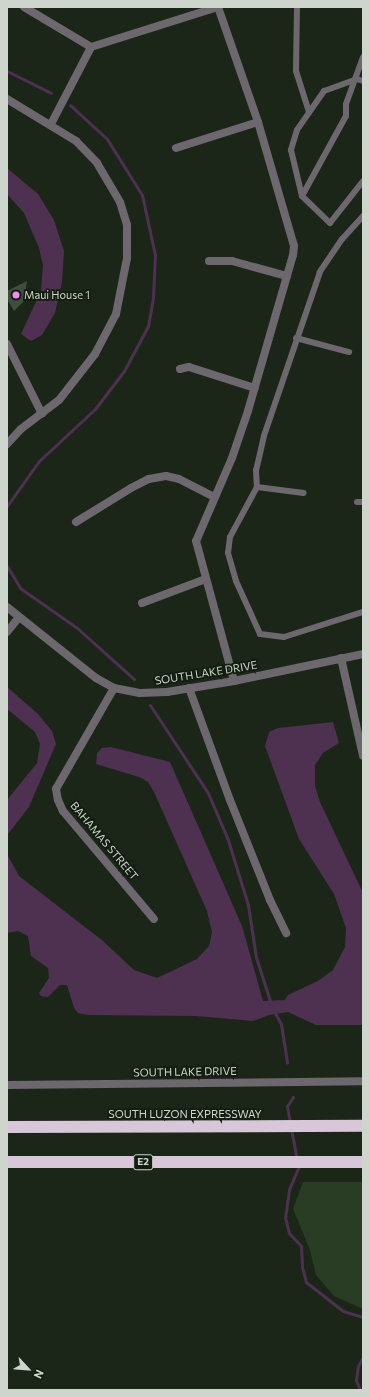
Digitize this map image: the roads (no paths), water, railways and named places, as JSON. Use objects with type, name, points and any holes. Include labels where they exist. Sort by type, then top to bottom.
[{"type":"highway","name":"SOUTH LUZON EXPRESSWAY","points":[[7,1127],[363,1126]]},
{"type":"highway","name":"E2","points":[[7,1162],[360,1162]]},
{"type":"street","points":[[24,7],[91,47]]},
{"type":"street","points":[[51,124],[91,47],[218,7],[258,122],[294,246],[255,388],[232,458],[196,541],[234,681]]},
{"type":"street","points":[[7,99],[51,124],[76,141],[97,163],[120,202],[127,225],[127,258],[116,314],[106,336],[78,378],[59,400],[7,444]]},
{"type":"street","points":[[176,148],[258,122]]},
{"type":"street","points":[[209,261],[232,261],[287,276]]},
{"type":"street","points":[[7,344],[42,414]]},
{"type":"street","points":[[180,369],[189,367],[255,388]]},
{"type":"street","points":[[76,522],[131,488],[149,479],[166,476],[179,479],[214,497]]},
{"type":"street","points":[[142,603],[206,578]]},
{"type":"street","name":"SOUTH LAKE DRIVE","points":[[7,607],[96,678],[114,688],[140,693],[189,688],[234,681],[363,654]]},
{"type":"street","points":[[7,632],[19,617]]},
{"type":"street","points":[[341,658],[363,756]]},
{"type":"street","name":"BAHAMAS STREET","points":[[114,688],[56,789],[58,800],[63,811],[154,919]]},
{"type":"street","points":[[189,688],[233,808],[270,900],[286,933]]},
{"type":"street","name":"SOUTH LAKE DRIVE","points":[[7,1085],[363,1081]]},
{"type":"lane","points":[[297,7],[296,71],[309,112]]},
{"type":"lane","points":[[302,196],[346,116],[346,104],[360,80],[363,57]]},
{"type":"lane","points":[[360,80],[324,91],[297,130],[291,150],[302,196],[330,223],[363,181]]},
{"type":"lane","points":[[363,216],[342,239],[320,272],[296,338],[264,436],[256,470],[257,487],[230,537],[228,553],[239,587],[260,634],[284,637],[363,612]]},
{"type":"lane","points":[[296,338],[349,352]]},
{"type":"lane","points":[[257,487],[304,493]]},
{"type":"waterway","points":[[7,71],[51,93]]},
{"type":"waterway","points":[[7,506],[39,461],[95,409],[124,371],[148,326],[153,297],[155,255],[142,195],[107,139],[70,105]]},
{"type":"waterway","points":[[7,566],[20,588],[76,627],[134,679]]},
{"type":"waterway","points":[[150,705],[208,793],[228,840],[248,905],[256,957],[271,1004]]},
{"type":"waterway","points":[[274,1011],[281,1024],[287,1063]]},
{"type":"waterway","points":[[290,1123],[287,1106],[293,1097]]},
{"type":"waterway","points":[[291,1129],[297,1159]]},
{"type":"waterway","points":[[299,1166],[289,1190],[285,1217],[289,1233],[301,1246],[302,1267],[306,1282],[343,1311],[363,1317]]},
{"type":"waterway","points":[[360,1390],[356,1380],[358,1366],[363,1357]]},
{"type":"place","name":"Maui House 1","points":[[16,295]]}]
